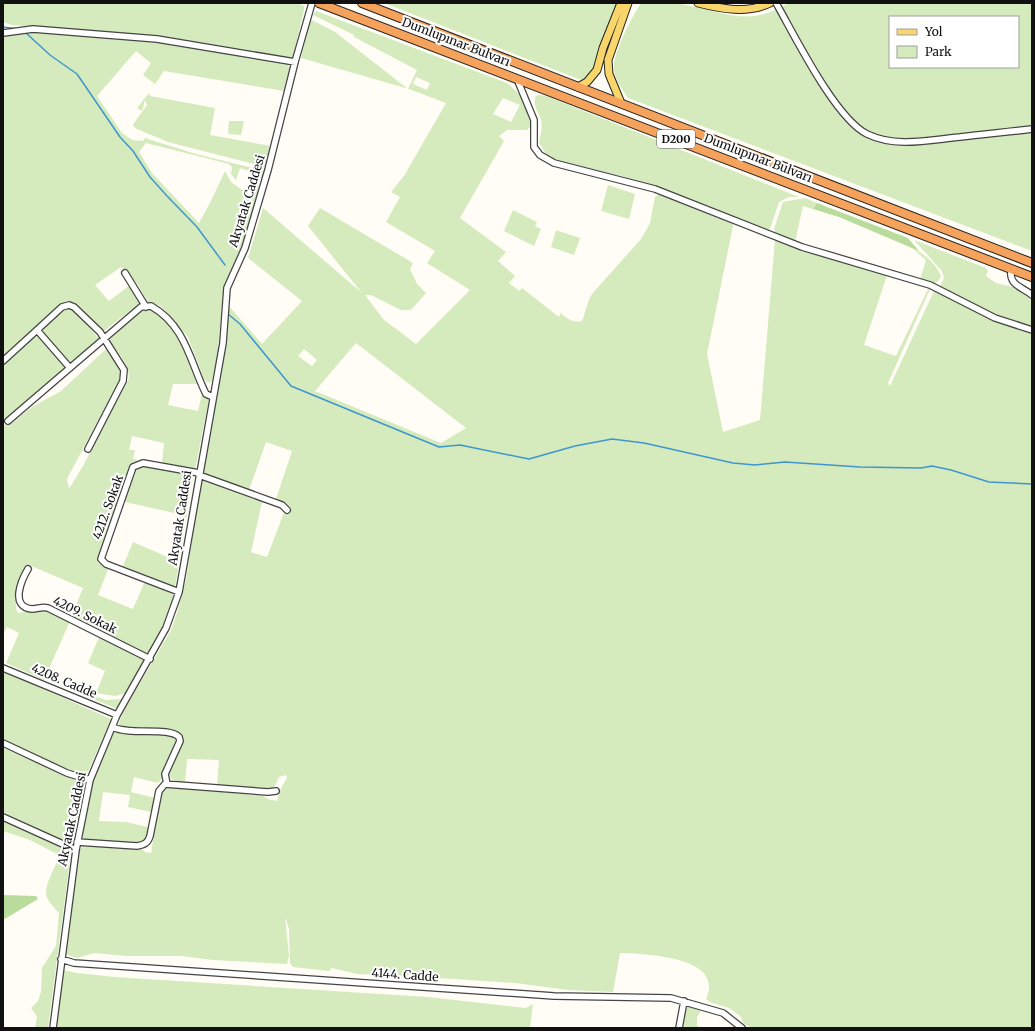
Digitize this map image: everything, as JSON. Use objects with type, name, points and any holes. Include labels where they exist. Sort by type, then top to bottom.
[{"type":"highway","name":"Dumlupınar Bulvarı","points":[[319,3],[1032,277]]},
{"type":"highway","name":"Dumlupınar Bulvarı","points":[[362,3],[1032,263]]},
{"type":"main road","points":[[578,87],[587,82],[597,70],[603,48],[621,3]]},
{"type":"main road","points":[[621,103],[608,74],[608,60],[628,3]]},
{"type":"main road","points":[[698,3],[737,10],[756,8],[770,3]]},
{"type":"street","name":"Akyatak Caddesi","points":[[53,1028],[60,959],[77,842],[90,780],[113,727],[116,715],[150,659],[166,628],[179,592],[223,343],[227,288],[245,248],[268,170],[295,62],[312,3]]},
{"type":"street","points":[[776,3],[826,90],[847,117],[866,134],[886,140],[908,143],[1032,129]]},
{"type":"street","points":[[3,33],[34,29],[157,39],[295,62]]},
{"type":"street","points":[[517,78],[534,120],[534,147],[540,155],[554,163],[647,187],[705,208],[802,247],[930,285],[995,318],[1032,330]]},
{"type":"street","points":[[1011,269],[1010,277],[1013,282],[1032,295]]},
{"type":"street","points":[[125,273],[146,307]]},
{"type":"street","points":[[3,361],[62,307],[69,305],[74,307],[100,332],[122,365],[125,374],[88,449]]},
{"type":"street","points":[[8,421],[141,307],[151,306],[158,310],[170,322],[185,342],[206,394],[213,397]]},
{"type":"street","points":[[37,330],[70,368]]},
{"type":"street","name":"4212. Sokak","points":[[179,592],[106,564],[101,559],[133,467],[138,464],[199,474]]},
{"type":"street","points":[[199,474],[282,505],[288,510]]},
{"type":"street","name":"4209. Sokak","points":[[28,569],[19,589],[21,602],[24,605],[33,609],[43,606],[48,608],[150,659]]},
{"type":"street","name":"4208. Cadde","points":[[3,668],[116,715]]},
{"type":"street","points":[[113,727],[125,732],[172,733],[179,737],[180,741],[165,774],[167,784]]},
{"type":"street","points":[[3,743],[67,773],[90,780]]},
{"type":"street","points":[[77,842],[137,846],[144,845],[150,836],[160,787],[167,784],[268,792],[276,791]]},
{"type":"street","points":[[3,817],[76,850]]},
{"type":"street","name":"4144. Cadde","points":[[60,959],[74,963],[194,973],[554,996],[671,998],[723,1014],[741,1028]]},
{"type":"street","points":[[679,1028],[684,1001]]},
{"type":"green space","points":[[3,3],[298,3],[304,6],[304,10],[293,57],[289,58],[175,39],[12,25],[3,22]]},
{"type":"green space","points":[[384,3],[617,3],[596,71],[589,77],[581,80]]},
{"type":"green space","points":[[641,3],[688,5],[730,15],[743,16],[757,15],[772,11],[789,3],[1032,3],[1032,251],[628,98],[615,76],[614,67],[617,53],[629,25]]},
{"type":"green space","points":[[316,11],[507,83],[517,92],[527,106],[533,124],[527,130],[507,130],[499,136],[504,141],[460,218],[506,252],[498,261],[515,276],[509,283],[519,291],[522,288],[559,317],[561,313],[570,320],[582,321],[592,294],[641,239],[650,223],[655,197],[659,194],[734,221],[707,354],[723,432],[760,420],[775,239],[887,275],[864,345],[896,356],[928,289],[930,289],[888,383],[890,386],[934,291],[994,319],[1032,334],[1032,1028],[753,1028],[744,1024],[740,1016],[729,1008],[712,1003],[706,999],[709,985],[704,974],[694,966],[680,960],[646,955],[620,953],[613,992],[568,990],[515,983],[357,974],[332,968],[329,971],[293,967],[290,963],[289,929],[285,917],[289,956],[287,964],[213,960],[181,956],[127,956],[94,953],[77,958],[65,954],[79,850],[85,845],[142,849],[145,852],[151,853],[161,792],[165,786],[263,796],[277,801],[281,788],[287,778],[286,775],[279,777],[272,789],[217,785],[219,760],[187,759],[185,783],[171,779],[169,774],[181,736],[118,727],[122,714],[171,630],[177,613],[186,580],[201,477],[262,502],[251,552],[267,557],[285,510],[279,508],[276,499],[292,451],[266,442],[249,490],[203,474],[201,471],[228,305],[262,344],[302,301],[248,258],[263,208],[362,293],[308,226],[320,208],[413,263],[410,269],[417,284],[426,293],[411,310],[401,310],[371,295],[365,295],[383,319],[416,344],[470,290],[427,263],[435,251],[386,222],[400,197],[391,192],[404,176],[446,103],[408,89],[417,70],[354,37],[354,35],[313,15]],"holes":[[[416,77],[430,83],[427,90],[413,84]],[[503,98],[520,105],[511,122],[493,114]],[[356,343],[466,428],[441,443],[315,391]],[[304,349],[317,360],[312,366],[298,356]]]},
{"type":"green space","points":[[310,19],[335,32],[407,89],[301,58]]},
{"type":"green space","points":[[27,32],[183,45],[287,65],[290,67],[284,91],[164,71],[155,84],[143,75],[151,63],[136,51],[97,96],[122,133],[132,140],[143,141],[145,138],[196,154],[265,171],[263,178],[260,178],[255,173],[240,168],[236,180],[231,174],[232,167],[229,164],[146,143],[139,152],[152,173],[199,223],[225,171],[231,182],[252,197],[255,186],[259,185],[246,236],[223,291],[217,362],[212,381],[208,383],[204,379],[188,337],[161,306],[148,302],[138,285],[121,267],[95,285],[109,301],[130,285],[140,303],[104,331],[77,305],[66,301],[9,352],[3,355],[3,36]]},
{"type":"green space","points":[[149,93],[150,96],[215,108],[210,135],[271,146],[266,167],[168,142],[137,129],[133,126],[147,105],[145,100],[142,111],[137,108]]},
{"type":"green space","points":[[536,96],[546,96],[799,197],[789,197],[779,202],[770,229],[767,229],[622,176],[558,162],[546,154],[539,143],[542,123],[535,103]]},
{"type":"green space","points":[[229,121],[244,121],[241,135],[228,134]]},
{"type":"green space","points":[[608,185],[635,194],[629,219],[601,211]]},
{"type":"green space","points":[[805,198],[817,203],[813,209],[803,206],[795,242],[776,235],[774,229],[783,202]]},
{"type":"green space","points":[[817,203],[908,238],[919,251],[839,217],[813,209]]},
{"type":"green space","points":[[513,210],[537,222],[535,226],[541,229],[534,246],[504,231]]},
{"type":"green space","points":[[556,230],[580,238],[574,255],[551,247]]},
{"type":"green space","points":[[914,240],[986,268],[988,271],[986,276],[996,283],[1017,288],[1031,297],[1032,327],[990,314],[945,291],[940,286],[944,278],[942,271]]},
{"type":"green space","points":[[912,248],[929,259],[939,272],[941,276],[933,285],[920,280],[926,260]]},
{"type":"green space","points":[[72,307],[99,339],[70,363],[40,329],[68,308]]},
{"type":"green space","points":[[148,309],[158,313],[173,329],[180,340],[197,384],[173,384],[168,405],[198,411],[202,394],[209,399],[195,470],[162,464],[164,443],[132,436],[129,450],[135,450],[133,459],[138,460],[132,466],[97,562],[109,567],[98,595],[133,609],[145,581],[174,595],[161,631],[148,654],[72,615],[83,588],[29,565],[18,591],[16,608],[18,613],[38,610],[46,611],[70,621],[44,680],[6,663],[19,633],[7,627],[3,634],[3,424],[8,426],[32,407],[61,391],[106,349],[122,370],[120,379],[67,479],[69,489],[83,466],[129,378],[125,362],[108,340],[136,314]]},
{"type":"green space","points":[[38,336],[66,367],[3,421],[3,364],[34,337]]},
{"type":"green space","points":[[143,465],[193,475],[175,588],[123,566],[133,542],[170,558],[179,514],[125,502],[135,469]]},
{"type":"green space","points":[[100,635],[147,659],[127,693],[115,696],[96,693],[105,671],[88,663]]},
{"type":"green space","points":[[3,671],[111,719],[87,774],[65,768],[3,739]]},
{"type":"green space","points":[[94,696],[106,700],[122,699],[119,708],[115,708],[93,699]]},
{"type":"green space","points":[[115,731],[166,735],[175,737],[178,740],[162,779],[158,783],[134,777],[131,792],[155,798],[151,812],[128,807],[130,795],[103,792],[99,821],[126,822],[148,827],[148,832],[144,841],[139,844],[86,841],[82,837],[86,809],[97,769]]},
{"type":"green space","points":[[3,748],[84,784],[85,788],[74,840],[68,843],[3,812]]},
{"type":"green space","points":[[3,821],[71,852],[48,1028],[35,1028],[37,1017],[31,1008],[38,1001],[41,992],[42,968],[56,946],[59,913],[48,899],[46,890],[59,858],[57,854],[30,840],[3,831]]},
{"type":"green space","points":[[3,895],[36,896],[38,899],[3,920]]},
{"type":"green space","points":[[63,970],[115,977],[428,997],[526,1008],[533,1004],[530,1028],[55,1028]]},
{"type":"green space","points":[[688,1006],[701,1011],[697,1017],[697,1026],[703,1028],[683,1028],[683,1018]]},
{"type":"waterway","points":[[3,27],[19,29]]},
{"type":"waterway","points":[[26,33],[50,55],[77,74],[120,137],[133,151],[150,177],[197,227],[225,265]]},
{"type":"waterway","points":[[228,314],[240,324],[291,386],[439,447],[460,445],[529,459],[575,446],[612,439],[644,443],[733,463],[755,465],[785,462],[860,467],[921,468],[932,466],[951,470],[989,482],[1032,484]]}]
